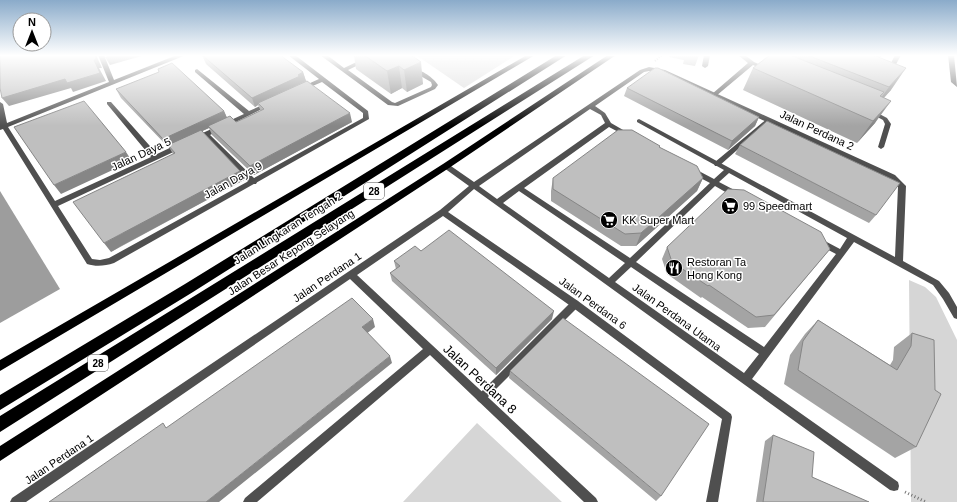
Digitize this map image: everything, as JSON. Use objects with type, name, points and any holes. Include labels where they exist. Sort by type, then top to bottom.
[{"type":"highway","name":"Jalan Lingkaran Tengah 2","points":[[0,403],[189,288],[524,78]]},
{"type":"highway","name":"Jalan Lingkaran Tengah 2","points":[[0,425],[553,78]]},
{"type":"main road","points":[[0,366],[491,78]]},
{"type":"main road","name":"Jalan Besar Kepong Selayang","points":[[0,454],[446,166],[578,78]]},
{"type":"street","points":[[110,78],[112,83]]},
{"type":"street","points":[[2,127],[124,78]]},
{"type":"street","points":[[206,78],[248,114]]},
{"type":"street","points":[[355,78],[390,104],[396,105],[433,88],[435,85],[428,78]]},
{"type":"street","name":"Jalan Perdana 1","points":[[16,502],[443,212],[473,186],[631,78]]},
{"type":"street","name":"Jalan Perdana 2","points":[[680,78],[892,177],[902,186],[899,264]]},
{"type":"street","points":[[714,95],[734,78]]},
{"type":"street","points":[[295,92],[323,79]]},
{"type":"street","name":"Jalan Daya 9","points":[[54,205],[90,262],[100,263],[111,261],[366,119],[366,112],[323,79]]},
{"type":"street","points":[[192,141],[275,102]]},
{"type":"street","points":[[109,103],[156,158]]},
{"type":"street","points":[[0,104],[2,127],[54,205]]},
{"type":"street","points":[[590,106],[603,114],[609,124],[636,139]]},
{"type":"street","points":[[864,109],[879,115],[885,119],[888,124],[881,147]]},
{"type":"street","points":[[717,164],[768,120]]},
{"type":"street","points":[[638,121],[936,283],[946,296],[957,315]]},
{"type":"street","points":[[497,203],[609,124]]},
{"type":"street","points":[[206,134],[253,182]]},
{"type":"street","name":"Jalan Daya 5","points":[[54,205],[184,144]]},
{"type":"street","name":"Jalan Perdana Utama","points":[[446,166],[894,486]]},
{"type":"street","points":[[688,168],[741,198]]},
{"type":"street","points":[[609,283],[728,170]]},
{"type":"street","points":[[518,188],[765,353]]},
{"type":"street","name":"Jalan Perdana 6","points":[[443,212],[575,304],[727,417],[712,502]]},
{"type":"street","points":[[814,238],[841,253]]},
{"type":"street","points":[[745,380],[852,238]]},
{"type":"street","name":"Jalan Perdana 8","points":[[350,274],[592,502]]},
{"type":"street","points":[[481,398],[575,304]]},
{"type":"street","points":[[249,502],[430,349]]},
{"type":"path","points":[[894,486],[926,502]]},
{"type":"shaded area","points":[[450,78],[479,78],[464,88]]},
{"type":"shaded area","points":[[0,191],[60,289],[0,323]]},
{"type":"shaded area","points":[[909,280],[925,287],[936,297],[957,340],[957,502],[911,502]]},
{"type":"shaded area","points":[[477,423],[562,502],[403,502]]},
{"type":"building","points":[[0,78],[82,78],[67,83],[65,79],[2,98]]},
{"type":"building","points":[[143,78],[189,78],[224,111],[163,139],[116,89]]},
{"type":"building","points":[[229,78],[295,78],[252,98]]},
{"type":"building","points":[[640,78],[679,78],[759,117],[732,141],[627,88]]},
{"type":"building","points":[[777,78],[850,78],[884,92],[880,96],[891,101],[873,121]]},
{"type":"building","points":[[867,78],[897,78],[889,87]]},
{"type":"building","points":[[307,81],[350,113],[250,166],[208,126],[230,116],[236,122],[245,118],[264,109],[258,103]]},
{"type":"building","points":[[84,101],[126,152],[54,185],[14,127]]},
{"type":"building","points":[[767,121],[900,183],[876,215],[740,145]]},
{"type":"building","points":[[201,130],[240,171],[104,243],[73,202],[175,153],[168,145]]},
{"type":"building","points":[[618,130],[632,130],[660,146],[659,147],[697,166],[703,178],[641,233],[625,234],[553,189],[553,178]]},
{"type":"building","points":[[728,189],[744,190],[821,232],[830,249],[774,315],[756,317],[672,262],[667,247]]},
{"type":"building","points":[[449,230],[554,311],[496,368],[390,273],[400,266],[394,261],[415,246],[421,251]]},
{"type":"building","points":[[352,298],[373,319],[362,327],[390,356],[206,502],[49,502],[163,423],[166,428]]},
{"type":"building","points":[[563,318],[709,424],[661,496],[510,371]]},
{"type":"building","points":[[818,320],[897,370],[911,346],[912,333],[934,340],[935,390],[941,394],[916,447],[798,370],[803,341]]},
{"type":"building","points":[[773,435],[814,452],[812,477],[869,502],[763,502]]},
{"type":"place","name":"99 Speedmart","points":[[730,206]]},
{"type":"place","name":"KK Super Mart","points":[[609,220]]},
{"type":"place","name":"Restoran Ta Hong Kong","points":[[674,268]]}]
